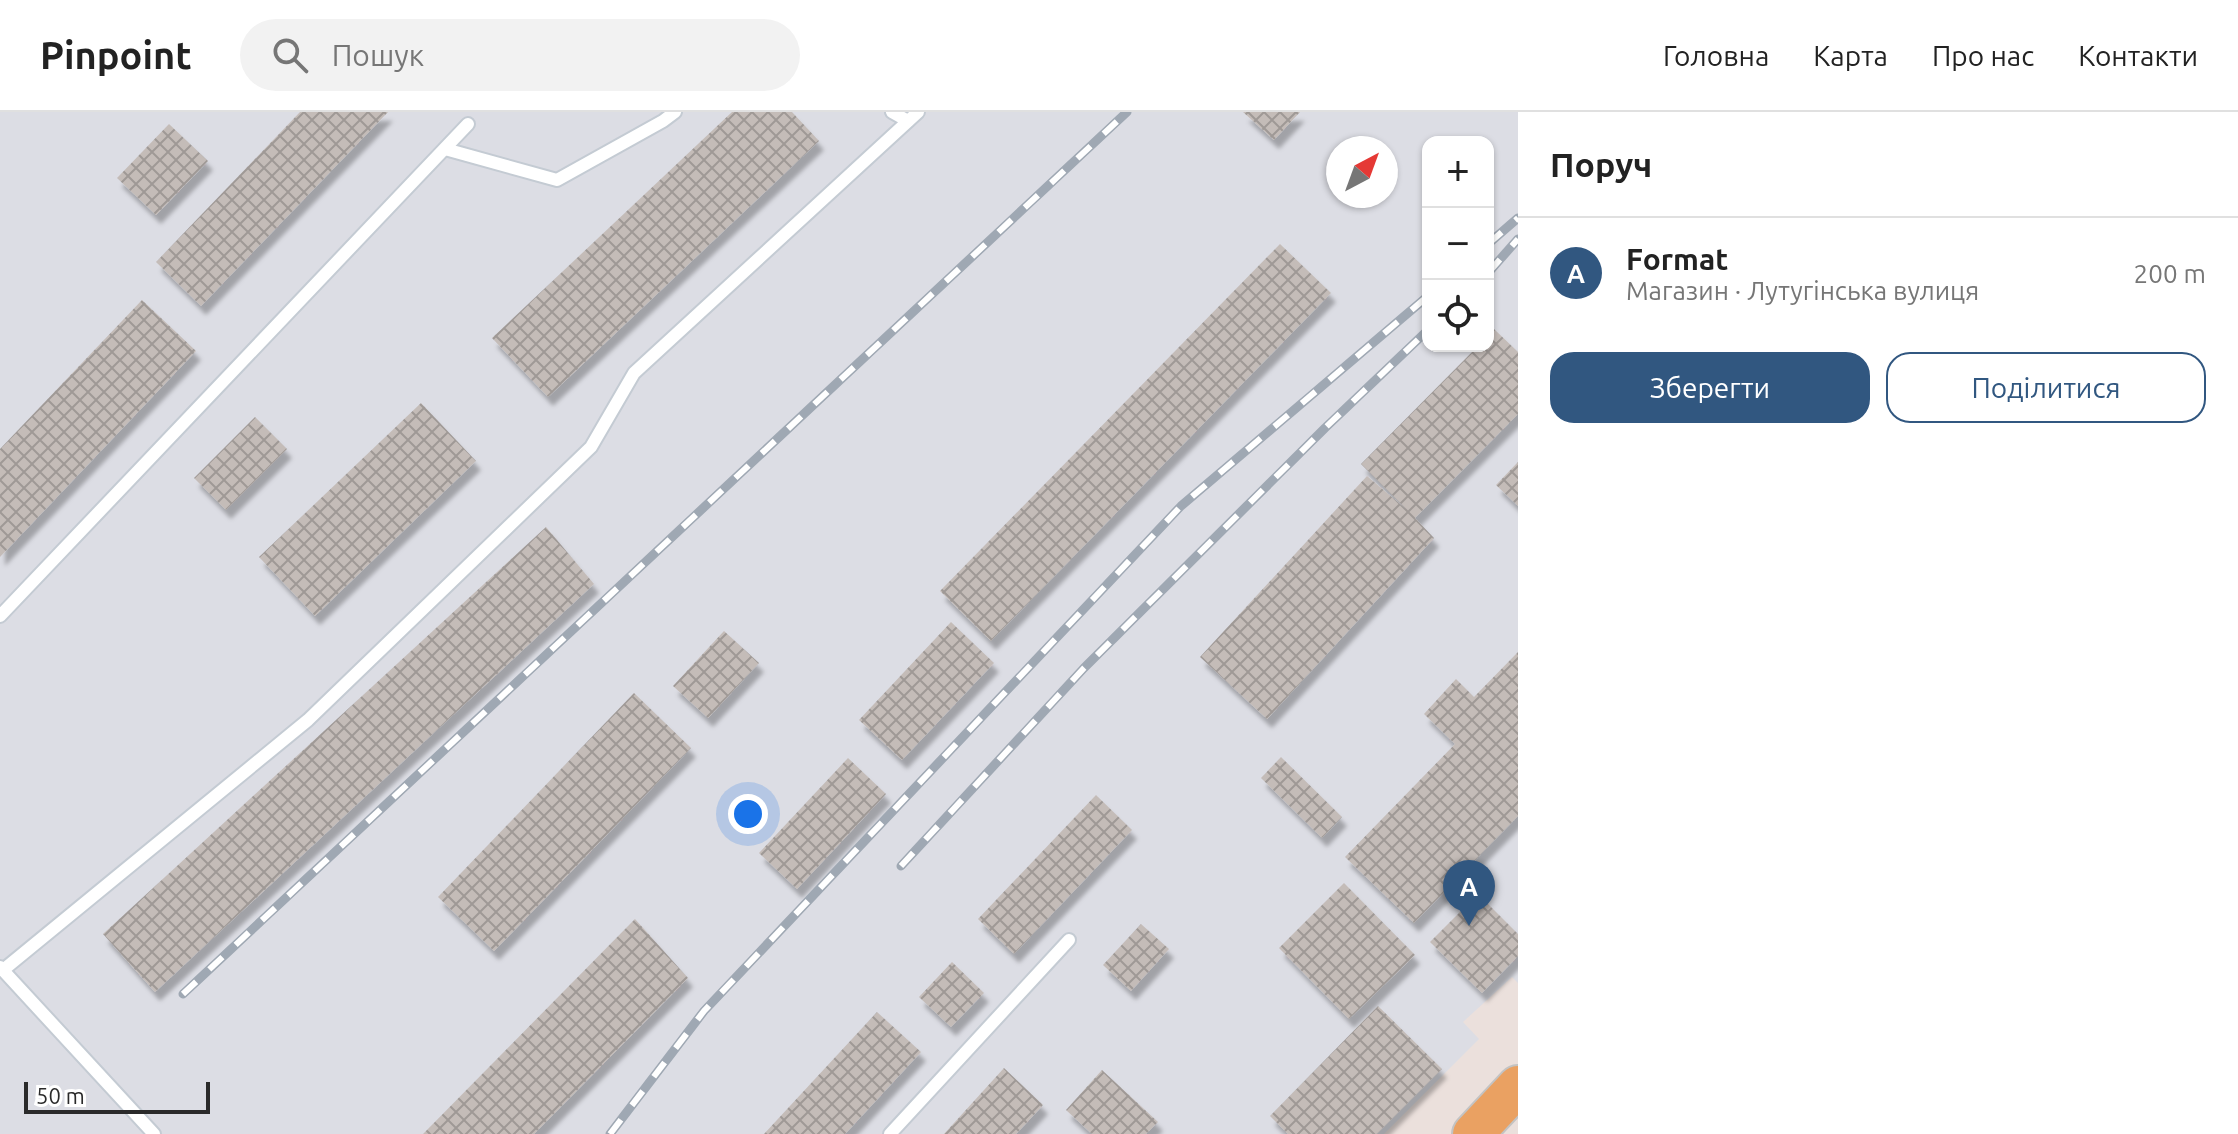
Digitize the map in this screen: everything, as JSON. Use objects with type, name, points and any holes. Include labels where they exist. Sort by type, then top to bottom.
[{"type":"main road","points":[[1473,1134],[1518,1086]]},
{"type":"lane","points":[[445,149],[557,180],[675,112]]},
{"type":"lane","points":[[892,112],[913,116]]},
{"type":"lane","points":[[154,1134],[2,969],[308,720],[591,447],[634,373],[913,116]]},
{"type":"lane","points":[[0,616],[468,124]]},
{"type":"lane","points":[[890,1134],[1069,940]]},
{"type":"shaded area","points":[[0,112],[1518,112],[1518,983],[1512,977],[1463,1022],[1479,1039],[1384,1134],[0,1134]]},
{"type":"building","points":[[300,112],[388,112],[201,306],[156,262]]},
{"type":"building","points":[[732,112],[792,112],[819,141],[548,397],[492,338]]},
{"type":"building","points":[[1243,112],[1300,112],[1274,140]]},
{"type":"building","points":[[169,124],[208,161],[156,215],[117,178]]},
{"type":"building","points":[[1280,244],[1331,293],[991,641],[940,591]]},
{"type":"building","points":[[142,300],[196,351],[0,557],[0,449]]},
{"type":"building","points":[[1494,329],[1518,352],[1518,414],[1415,518],[1434,538],[1267,719],[1200,657],[1367,476],[1406,509],[1361,464],[1472,352],[1494,352]]},
{"type":"building","points":[[421,403],[476,461],[315,616],[259,557]]},
{"type":"building","points":[[255,417],[287,449],[226,510],[194,478]]},
{"type":"building","points":[[1518,462],[1518,506],[1496,485]]},
{"type":"building","points":[[546,527],[594,584],[155,992],[103,934]]},
{"type":"building","points":[[951,622],[994,663],[902,760],[859,720]]},
{"type":"building","points":[[724,631],[759,663],[708,718],[673,686]]},
{"type":"building","points":[[1518,652],[1518,816],[1414,923],[1345,857],[1455,744],[1424,714],[1456,679],[1474,697]]},
{"type":"building","points":[[634,693],[691,748],[494,951],[438,897]]},
{"type":"building","points":[[1281,757],[1342,817],[1322,838],[1261,778]]},
{"type":"building","points":[[848,758],[886,794],[797,889],[759,853]]},
{"type":"building","points":[[1096,795],[1132,830],[1014,954],[978,919]]},
{"type":"building","points":[[1344,883],[1415,955],[1349,1019],[1279,948]]},
{"type":"building","points":[[1478,894],[1518,934],[1518,956],[1482,993],[1430,942]]},
{"type":"building","points":[[635,919],[688,978],[534,1134],[423,1134]]},
{"type":"building","points":[[1141,924],[1169,949],[1131,991],[1103,965]]},
{"type":"building","points":[[952,962],[984,993],[951,1027],[919,997]]},
{"type":"building","points":[[1378,1006],[1442,1069],[1377,1134],[1288,1134],[1270,1116]]},
{"type":"building","points":[[877,1012],[921,1052],[845,1134],[764,1134]]},
{"type":"building","points":[[1004,1068],[1043,1105],[1016,1134],[944,1134]]},
{"type":"building","points":[[1102,1070],[1158,1122],[1146,1134],[1092,1134],[1066,1110]]},
{"type":"railway","points":[[183,994],[1127,112]]},
{"type":"railway","points":[[1494,239],[1518,218]]},
{"type":"railway","points":[[1494,266],[1518,239]]},
{"type":"railway","points":[[610,1134],[704,1011],[1181,506],[1422,301]]},
{"type":"railway","points":[[901,866],[1084,668],[1422,336]]},
{"type":"place","name":"Format","points":[[1469,926]]}]
